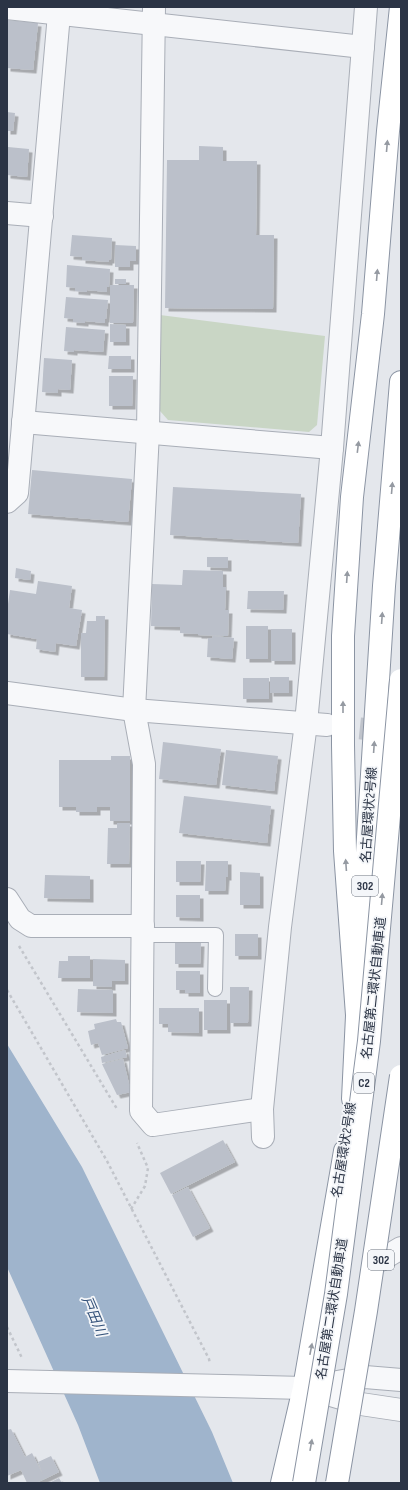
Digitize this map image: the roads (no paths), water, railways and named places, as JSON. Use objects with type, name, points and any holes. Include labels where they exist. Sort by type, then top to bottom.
[{"type":"highway","points":[[357,1015],[345,851],[343,636],[352,497],[373,314],[400,7]]},
{"type":"highway","name":"名古屋環状2号線","points":[[282,1483],[304,1388],[353,1102],[357,1015],[384,586],[401,382]]},
{"type":"highway","name":"名古屋第二環状自動車道","points":[[304,1483],[336,1294],[369,1042],[401,680]]},
{"type":"highway","points":[[337,1483],[366,1312],[401,1076]]},
{"type":"highway","name":"302","points":[[347,1483],[361,1404],[381,1260],[401,1142]]},
{"type":"street","points":[[263,1137],[262,1109],[280,927],[306,723],[332,448],[366,7]]},
{"type":"street","points":[[7,8],[60,14],[154,15],[363,47]]},
{"type":"street","points":[[7,502],[17,492],[60,14]]},
{"type":"street","points":[[154,15],[148,432],[134,710],[144,764],[141,1112],[154,1126],[262,1109]]},
{"type":"street","points":[[7,213],[42,216]]},
{"type":"street","points":[[23,422],[332,448]]},
{"type":"street","points":[[7,693],[134,710],[327,725]]},
{"type":"street","points":[[7,899],[20,919],[31,926],[143,930]]},
{"type":"street","points":[[381,1260],[401,1248]]},
{"type":"street","points":[[7,1381],[304,1388],[365,1377],[401,1380]]},
{"type":"street","points":[[304,1388],[361,1404],[401,1410]]},
{"type":"lane","points":[[143,930],[216,935],[216,989]]},
{"type":"water","name":"戸田川","points":[[7,1044],[82,1167],[212,1432],[233,1483],[100,1483],[78,1425],[7,1267]]},
{"type":"tunnel","points":[[327,725],[394,732]]}]
